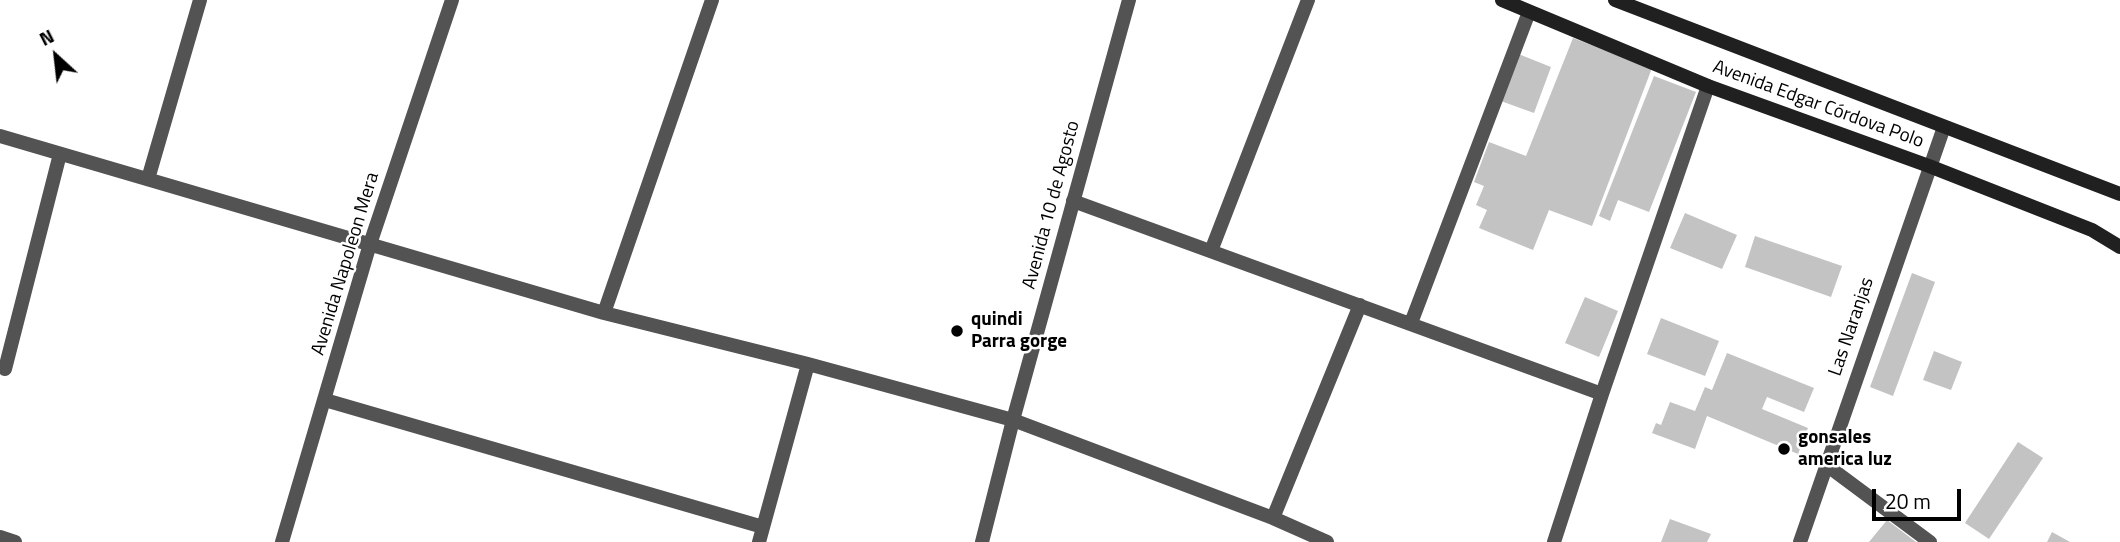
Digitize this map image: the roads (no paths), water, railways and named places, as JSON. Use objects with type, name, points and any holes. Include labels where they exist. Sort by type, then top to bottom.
[{"type":"main road","name":"Avenida Edgar Córdova Polo","points":[[1502,0],[1708,86],[1929,166],[2092,230],[2120,247]]},
{"type":"main road","name":"Avenida Edgar Córdova Polo","points":[[1615,0],[2120,194]]},
{"type":"street","points":[[148,179],[200,0]]},
{"type":"street","name":"Avenida Napoleon Mera","points":[[282,542],[370,244],[452,0]]},
{"type":"street","points":[[604,313],[712,0]]},
{"type":"street","name":"Avenida 10 de Agosto","points":[[982,542],[1129,0]]},
{"type":"street","points":[[1211,251],[1308,0]]},
{"type":"street","points":[[1411,323],[1529,12]]},
{"type":"street","points":[[1554,542],[1708,86]]},
{"type":"street","name":"Las Naranjas","points":[[1800,542],[1944,127]]},
{"type":"street","points":[[0,136],[604,313],[1013,420],[1273,518],[1327,542]]},
{"type":"street","points":[[5,369],[61,154]]},
{"type":"street","points":[[1073,201],[1602,394]]},
{"type":"street","points":[[1273,518],[1360,305]]},
{"type":"street","points":[[326,400],[761,535],[808,365]]},
{"type":"street","points":[[1825,464],[1930,542]]},
{"type":"street","points":[[0,537],[15,542]]},
{"type":"place","name":"quindi Parra gorge","points":[[957,331]]},
{"type":"place","name":"gonsales america luz","points":[[1784,449]]}]
